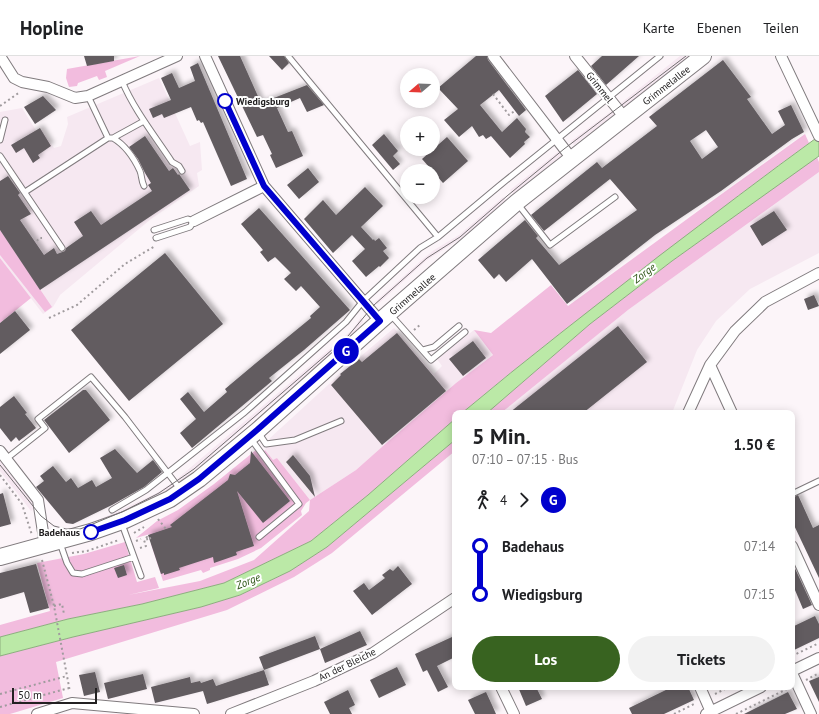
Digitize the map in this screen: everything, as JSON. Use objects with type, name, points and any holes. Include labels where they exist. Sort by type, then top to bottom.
[{"type":"main road","name":"Grimmelallee","points":[[0,557],[45,546],[91,532],[116,516],[170,499],[199,479],[253,434],[517,202],[572,158],[626,118],[703,56]]},
{"type":"street","points":[[0,56],[14,78],[22,82],[48,87],[75,98],[88,96],[177,56]]},
{"type":"street","points":[[205,56],[264,186],[363,301],[385,317]]},
{"type":"street","points":[[493,56],[572,158]]},
{"type":"street","name":"Grimmel","points":[[575,56],[626,118]]},
{"type":"street","points":[[781,56],[819,136]]},
{"type":"street","points":[[194,221],[264,186]]},
{"type":"street","points":[[689,410],[710,365],[735,331],[765,302],[819,273]]},
{"type":"street","points":[[710,365],[731,410]]},
{"type":"street","points":[[3,455],[38,500],[45,546]]},
{"type":"street","points":[[795,554],[819,605]]},
{"type":"street","name":"An der Bleiche","points":[[231,714],[314,680],[373,653],[452,600]]},
{"type":"street","points":[[795,670],[819,658]]},
{"type":"street","points":[[795,680],[808,713]]},
{"type":"street","points":[[502,690],[514,714]]},
{"type":"street","points":[[701,690],[709,713],[755,690]]},
{"type":"street","points":[[37,714],[72,703],[160,713],[194,714]]},
{"type":"lane","points":[[288,56],[438,237]]},
{"type":"lane","points":[[141,576],[116,516],[146,490],[251,406],[346,322],[363,301],[420,248],[438,237],[660,56]]},
{"type":"lane","points":[[122,81],[128,96],[144,121],[172,162],[179,166],[182,171]]},
{"type":"lane","points":[[88,96],[111,138],[125,147],[140,171],[141,181],[144,186]]},
{"type":"lane","points":[[0,140],[5,120]]},
{"type":"lane","points":[[25,192],[111,138],[144,121]]},
{"type":"lane","points":[[0,156],[62,248]]},
{"type":"lane","points":[[517,202],[550,244],[615,197]]},
{"type":"lane","points":[[154,230],[188,219],[194,221],[190,227],[156,238]]},
{"type":"lane","points":[[385,317],[423,350],[431,360],[465,332]]},
{"type":"lane","points":[[423,350],[434,347],[459,326]]},
{"type":"lane","points":[[3,455],[45,428],[38,419],[91,377],[181,491]]},
{"type":"lane","points":[[253,434],[266,444],[295,440],[341,421]]},
{"type":"lane","points":[[253,434],[299,504],[259,537]]},
{"type":"lane","points":[[795,493],[819,481]]},
{"type":"lane","points":[[45,546],[66,563],[73,573],[82,574],[134,557]]},
{"type":"path","points":[[0,106],[30,84]]},
{"type":"path","points":[[493,94],[509,115],[516,110]]},
{"type":"path","points":[[37,241],[39,238],[42,238]]},
{"type":"path","points":[[48,318],[77,305],[125,264],[158,244]]},
{"type":"path","points":[[0,475],[22,504],[45,546],[54,606],[72,703]]},
{"type":"path","points":[[158,519],[166,529]]},
{"type":"path","points":[[146,546],[144,540],[148,538]]},
{"type":"path","points":[[54,606],[62,604],[64,614]]},
{"type":"path","points":[[795,655],[819,643]]},
{"type":"path","points":[[0,694],[67,676]]},
{"type":"path","points":[[0,707],[69,688]]},
{"type":"path","points":[[736,714],[785,690]]},
{"type":"shaded area","points":[[140,56],[105,71],[107,77],[99,80],[97,76],[78,83],[77,86],[69,87],[66,78],[67,69]]},
{"type":"shaded area","points":[[680,56],[690,56],[624,108],[621,103]]},
{"type":"shaded area","points":[[159,78],[190,146],[200,142],[202,170],[197,173],[199,186],[151,219],[60,295],[53,307],[43,314],[0,258],[0,112],[22,108],[37,132],[42,130],[54,148],[61,146],[68,124],[67,117]]},
{"type":"shaded area","points":[[613,110],[616,113],[574,145],[571,141]]},
{"type":"shaded area","points":[[805,134],[809,143],[753,184],[586,313],[466,410],[452,410],[452,422],[368,495],[311,541],[224,583],[142,604],[68,619],[0,637],[0,625],[50,611],[37,563],[84,554],[125,542],[137,582],[155,577],[159,588],[128,595],[200,581],[254,560],[309,511],[310,500],[356,470],[456,383],[493,355],[474,330],[491,333],[551,285],[568,306]]},
{"type":"shaded area","points":[[559,151],[562,155],[513,194],[510,190]]},
{"type":"shaded area","points":[[817,157],[819,162],[819,172],[628,310],[505,410],[490,410],[590,324],[672,261]]},
{"type":"shaded area","points":[[819,172],[819,253],[750,289],[716,321],[697,350],[673,410],[506,410],[505,409],[628,310]]},
{"type":"shaded area","points":[[503,197],[506,200],[462,238],[427,260],[378,304],[374,303],[424,258],[459,235]]},
{"type":"shaded area","points":[[0,230],[52,307],[45,312],[0,255]]},
{"type":"shaded area","points":[[0,258],[31,298],[0,323]]},
{"type":"shaded area","points":[[361,317],[363,322],[355,333],[213,454],[215,457],[202,467],[201,465],[180,482],[177,479],[353,329]]},
{"type":"shaded area","points":[[394,328],[434,374],[442,366],[437,359],[474,330],[493,355],[456,383],[356,470],[310,500],[277,458],[273,461],[265,450],[270,438],[340,374]]},
{"type":"shaded area","points":[[452,443],[452,453],[332,553],[294,577],[227,610],[56,662],[63,698],[10,714],[0,714],[0,656],[201,607],[240,595],[290,571],[327,547]]},
{"type":"shaded area","points":[[256,450],[260,455],[265,450],[273,460],[277,458],[310,500],[301,511],[302,515],[261,548],[238,559],[210,568],[210,570],[203,573],[201,570],[163,581],[151,544],[153,543],[150,534],[136,538],[157,521],[178,510],[214,484]]},
{"type":"shaded area","points":[[0,460],[33,500],[35,507],[31,511],[0,471]]},
{"type":"shaded area","points":[[172,483],[174,486],[157,497],[96,526],[94,522],[155,494]]},
{"type":"water","name":"Zorge","points":[[819,136],[819,156],[672,261],[590,324],[490,410],[466,410],[535,353],[659,256]]},
{"type":"water","name":"Zorge","points":[[452,422],[452,443],[327,547],[290,571],[240,595],[201,607],[0,656],[0,637],[68,619],[142,604],[224,583],[311,541],[368,495]]},
{"type":"building","points":[[84,56],[114,56],[114,61],[87,66]]},
{"type":"building","points":[[218,56],[240,56],[261,103],[307,85],[324,105],[307,112],[300,98],[277,108],[288,132],[292,131],[303,156],[276,168],[270,155],[272,154],[263,135],[257,137]]},
{"type":"building","points":[[269,56],[284,56],[289,63],[282,70]]},
{"type":"building","points":[[476,56],[487,56],[488,60],[526,110],[519,116],[499,90],[480,105],[502,132],[517,118],[526,129],[525,132],[530,137],[524,142],[525,144],[510,158],[491,136],[486,139],[483,135],[479,137],[472,126],[459,137],[444,120],[458,109],[440,90],[440,86]]},
{"type":"building","points":[[602,56],[639,56],[606,85],[591,66]]},
{"type":"building","points":[[723,60],[751,97],[747,99],[772,134],[785,125],[778,111],[791,105],[804,132],[792,139],[721,191],[655,235],[567,304],[532,259],[506,282],[499,274],[494,279],[478,260],[525,220],[538,236],[536,238],[559,265],[637,210],[610,179],[544,231],[531,215],[597,162],[602,168],[657,126],[649,117]],"holes":[[[706,130],[718,147],[702,159],[690,141]]]},
{"type":"building","points":[[198,63],[247,179],[231,186],[203,122],[201,123],[199,120],[197,121],[191,107],[164,118],[162,114],[153,118],[149,109],[171,100],[161,78],[172,73],[179,88],[195,81],[190,67]]},
{"type":"building","points":[[578,70],[597,94],[563,122],[545,96]]},
{"type":"building","points":[[43,96],[56,110],[35,124],[24,107]]},
{"type":"building","points":[[40,128],[51,146],[38,155],[40,158],[33,163],[24,148],[16,153],[11,145]]},
{"type":"building","points":[[384,134],[398,151],[393,156],[400,164],[393,170],[372,145]]},
{"type":"building","points":[[145,136],[169,171],[173,168],[190,190],[40,290],[0,230],[0,181],[8,176],[20,193],[18,195],[31,214],[20,220],[44,255],[54,248],[57,254],[65,251],[66,248],[83,236],[74,222],[91,211],[101,225],[152,191],[148,185],[151,183],[138,159],[129,147]]},
{"type":"building","points":[[447,137],[468,161],[443,183],[440,180],[440,164],[426,164],[422,159],[425,156],[440,156],[440,143]]},
{"type":"building","points":[[308,168],[319,182],[299,199],[287,185]]},
{"type":"building","points":[[365,187],[383,206],[361,227],[373,240],[374,239],[375,241],[379,238],[387,248],[383,251],[389,258],[380,267],[379,266],[366,277],[352,261],[365,249],[352,235],[333,253],[304,219],[323,200],[336,215]]},
{"type":"building","points":[[259,208],[350,310],[269,378],[272,381],[192,448],[180,433],[196,419],[180,399],[188,392],[204,412],[227,392],[225,389],[311,318],[310,316],[320,307],[301,286],[296,291],[284,279],[291,273],[275,257],[268,262],[260,252],[263,250],[241,224]]},
{"type":"building","points":[[774,211],[787,230],[762,246],[750,226]]},
{"type":"building","points":[[165,253],[223,324],[129,401],[71,330]]},
{"type":"building","points":[[814,295],[819,306],[808,310],[804,299]]},
{"type":"building","points":[[15,311],[30,330],[0,354],[0,323]]},
{"type":"building","points":[[618,326],[647,362],[587,410],[513,410]]},
{"type":"building","points":[[397,333],[446,391],[382,445],[331,385],[341,375],[340,374],[359,359],[362,362]]},
{"type":"building","points":[[473,341],[486,358],[463,376],[449,359]]},
{"type":"building","points":[[83,390],[86,390],[110,420],[69,453],[44,420]]},
{"type":"building","points":[[14,396],[36,428],[19,441],[16,437],[11,442],[0,428],[0,407]]},
{"type":"building","points":[[115,449],[137,473],[153,460],[162,472],[144,487],[112,505],[73,524],[66,523],[36,487],[44,481],[40,476],[53,466],[66,482],[71,478],[78,488],[92,480],[96,487],[112,478],[100,458]]},
{"type":"building","points":[[251,451],[290,501],[263,523],[237,491],[254,546],[236,552],[237,555],[214,563],[213,557],[179,568],[180,570],[164,575],[164,573],[161,574],[148,535],[172,527],[170,525],[228,480],[230,474],[235,475],[250,463]]},
{"type":"building","points":[[293,455],[310,476],[315,497],[286,462]]},
{"type":"building","points":[[3,493],[11,524],[0,527],[0,494]]},
{"type":"building","points":[[798,495],[813,528],[819,525],[819,578],[795,527],[795,496]]},
{"type":"building","points":[[36,564],[49,608],[30,613],[24,592],[0,599],[0,573]]},
{"type":"building","points":[[124,565],[127,575],[118,578],[114,568]]},
{"type":"building","points":[[398,566],[412,584],[372,615],[353,591],[364,583],[369,590],[385,578],[382,575],[390,569],[393,571]]},
{"type":"building","points":[[795,568],[812,605],[803,609],[795,590]]},
{"type":"building","points":[[815,616],[819,624],[819,638],[795,650],[795,626]]},
{"type":"building","points":[[360,631],[367,645],[325,663],[320,649]]},
{"type":"building","points":[[315,636],[320,649],[264,670],[259,657]]},
{"type":"building","points":[[452,637],[452,658],[437,666],[448,687],[438,692],[427,670],[423,672],[415,654]]},
{"type":"building","points":[[397,667],[406,685],[379,698],[370,680]]},
{"type":"building","points":[[264,670],[269,685],[207,704],[203,691],[155,703],[151,687],[190,677],[191,683],[200,681],[201,683],[213,679],[216,686]]},
{"type":"building","points":[[95,672],[100,692],[84,696],[79,675]]},
{"type":"building","points":[[143,674],[147,689],[108,699],[104,683]]},
{"type":"building","points":[[819,677],[819,702],[809,681]]},
{"type":"building","points":[[348,690],[355,705],[349,708],[352,714],[330,714],[324,702]]},
{"type":"building","points":[[519,690],[538,690],[542,699],[526,706]]},
{"type":"building","points":[[666,690],[689,690],[694,700],[664,714],[632,714],[629,708]]},
{"type":"building","points":[[486,692],[496,714],[475,714],[468,700]]},
{"type":"building","points":[[788,692],[797,709],[785,714],[744,714]]},
{"type":"tram line","points":[[0,465],[41,516],[54,526],[66,529],[80,529],[88,526],[124,511],[159,493],[194,469],[348,336],[374,305],[427,258],[460,237],[564,149],[686,56]]},
{"type":"bus line","name":"G","points":[[91,532],[125,520],[170,499],[199,479],[257,430],[380,321],[264,186],[225,101]]},
{"type":"place","name":"Wiedigsburg","points":[[225,101]]},
{"type":"place","name":"Badehaus","points":[[91,532]]}]
